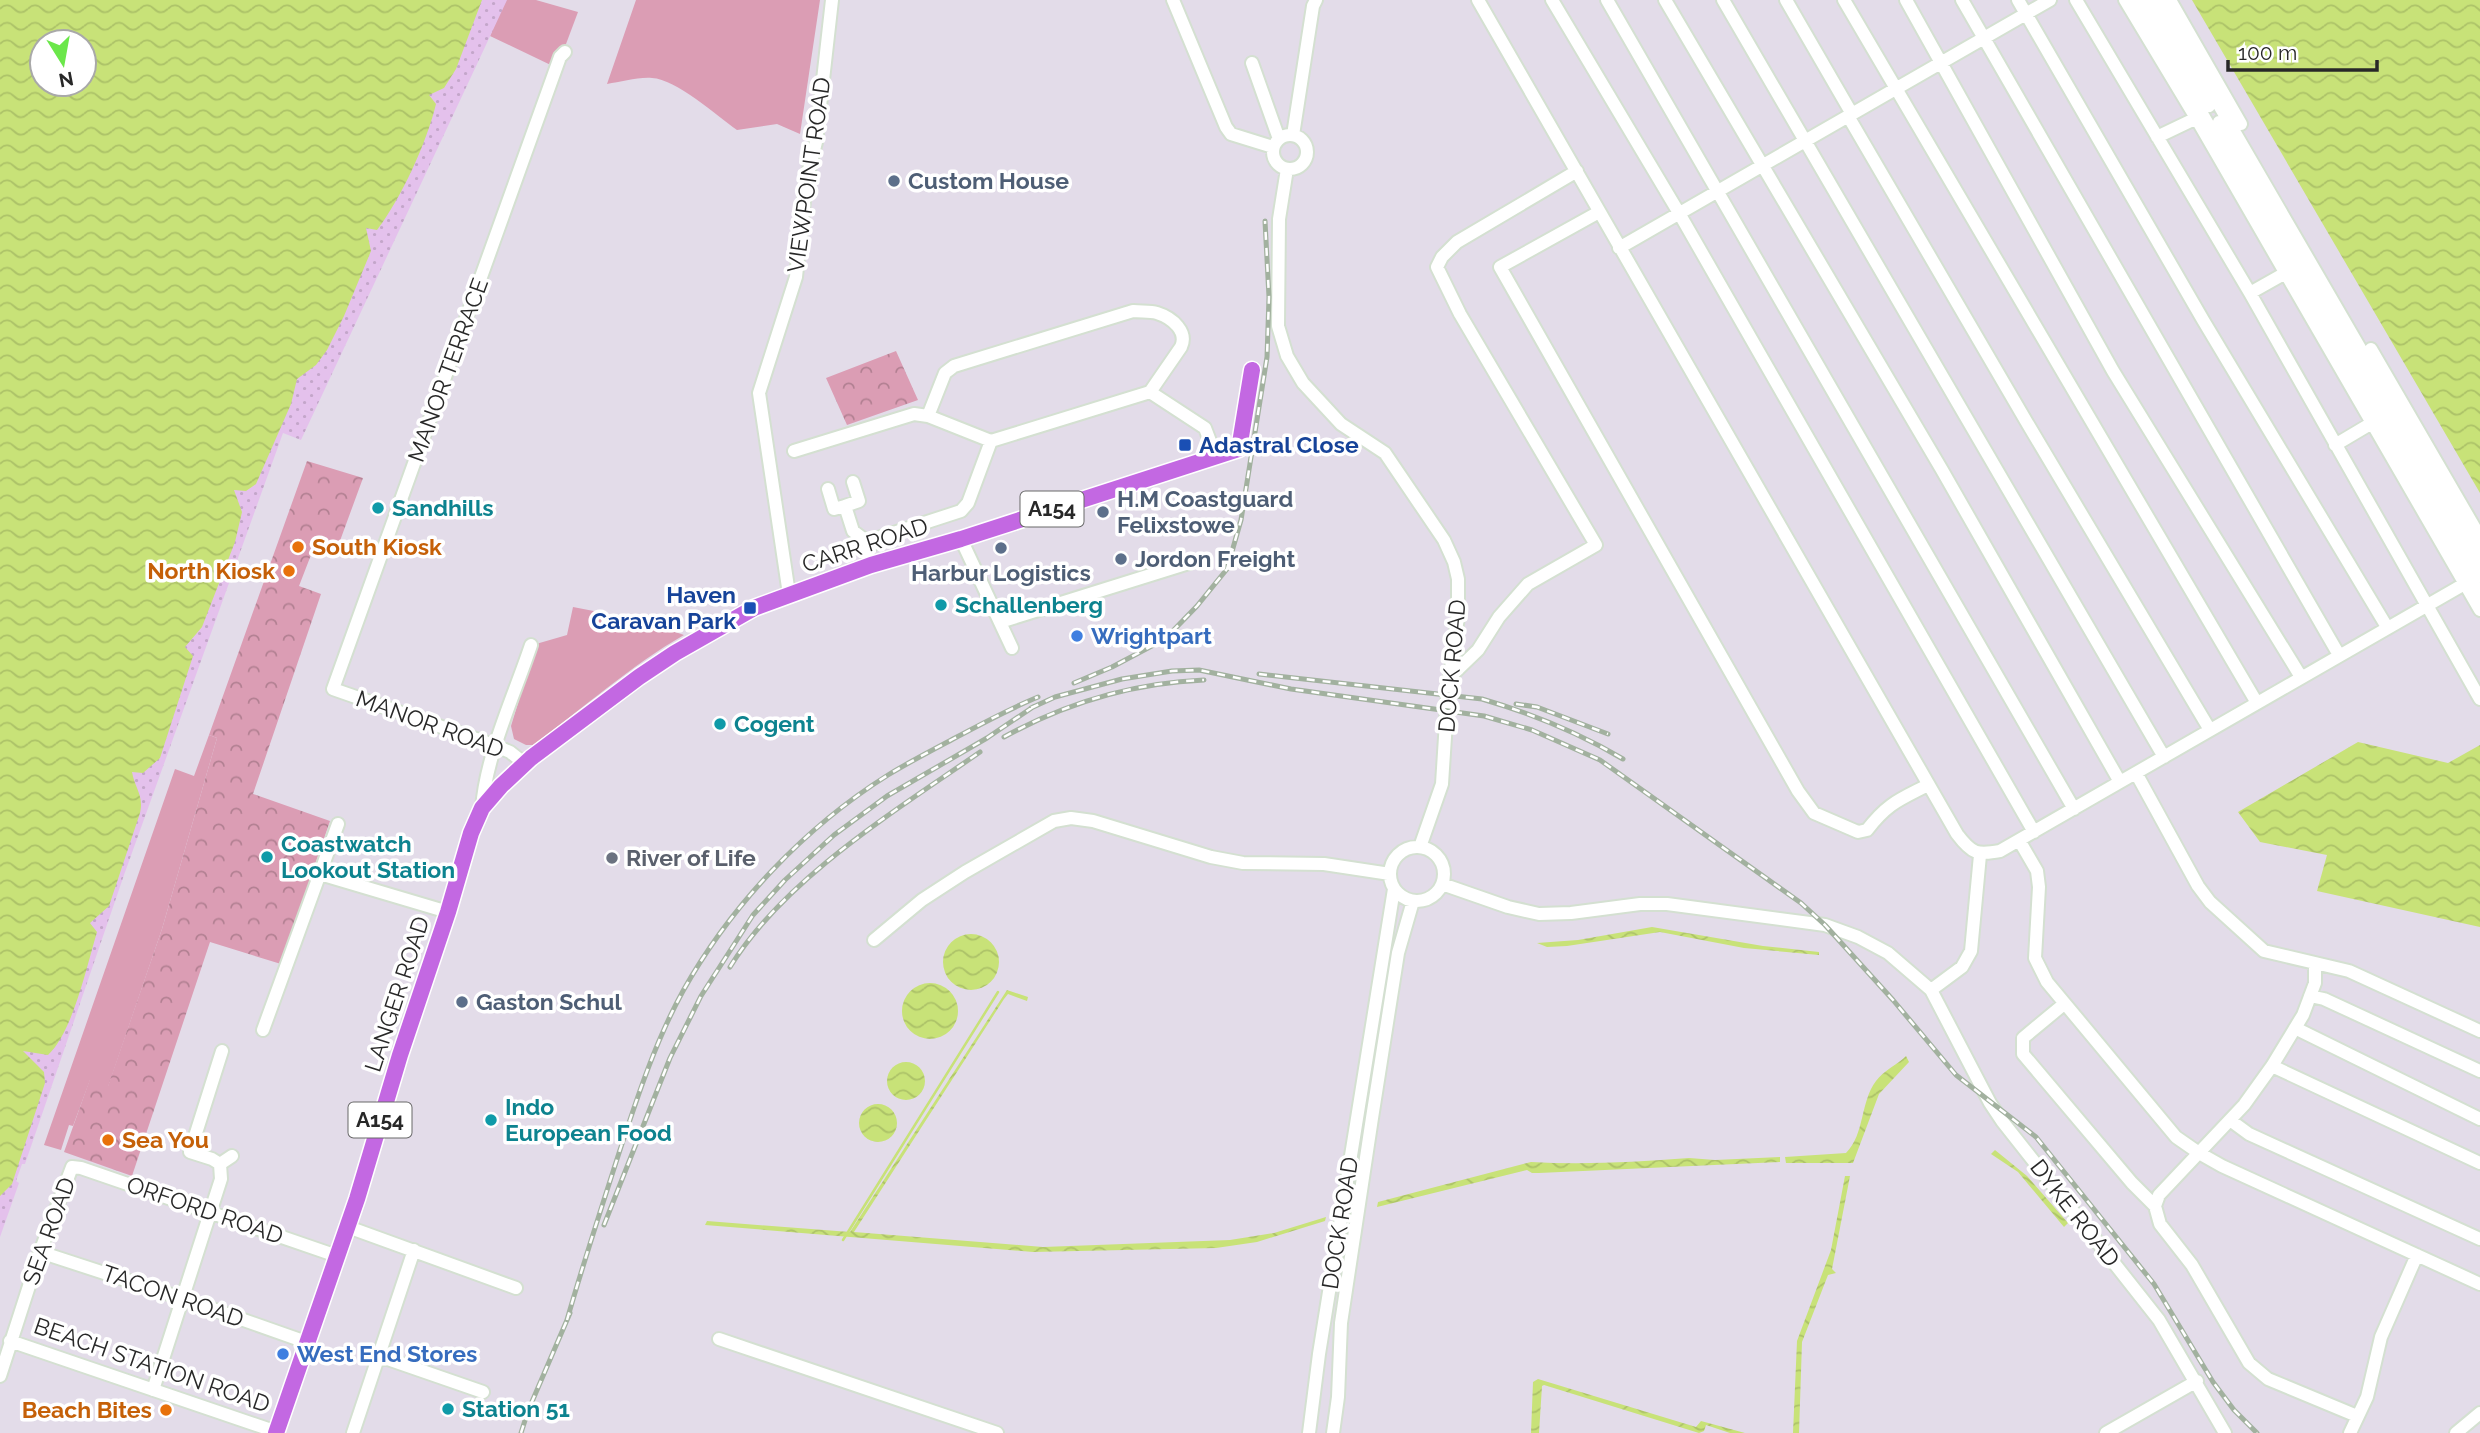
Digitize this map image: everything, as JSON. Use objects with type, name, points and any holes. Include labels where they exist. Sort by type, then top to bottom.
[{"type":"main road","name":"CARR ROAD","points":[[482,808],[524,763],[593,710],[675,653],[754,608],[871,565],[961,539],[1239,449],[1251,370]]},
{"type":"main road","name":"LANGER ROAD","points":[[278,1433],[306,1342],[348,1227],[471,833],[482,808]]},
{"type":"street","name":"VIEWPOINT ROAD","points":[[789,594],[759,393],[797,270],[806,182],[816,142],[832,0]]},
{"type":"street","points":[[1173,0],[1231,134],[1276,143],[1293,135],[1298,137],[1306,146],[1306,158],[1299,167],[1287,169],[1273,158],[1276,143],[1252,63]]},
{"type":"street","points":[[1478,0],[1956,834],[1966,847],[1980,855],[2000,851],[2019,841],[2474,577]]},
{"type":"street","points":[[1552,0],[1679,213],[2034,832]]},
{"type":"street","points":[[1607,0],[2074,808]]},
{"type":"street","points":[[1665,0],[1942,470],[2120,782]]},
{"type":"street","points":[[1723,0],[2164,757]]},
{"type":"street","points":[[1786,0],[2026,421],[2210,730]]},
{"type":"street","points":[[1844,0],[2257,703]]},
{"type":"street","points":[[1906,0],[2113,371],[2301,677]]},
{"type":"street","points":[[1962,0],[2339,654]]},
{"type":"street","points":[[2018,0],[2203,320],[2387,627]]},
{"type":"street","points":[[1619,248],[2050,0]]},
{"type":"street","points":[[2076,0],[2250,293],[2480,699]]},
{"type":"street","points":[[2125,0],[2213,110]]},
{"type":"street","points":[[2136,0],[2213,110],[2388,414],[2480,555]]},
{"type":"street","points":[[2147,0],[2388,414],[2480,592]]},
{"type":"street","points":[[2158,0],[2213,110],[2388,414],[2474,577],[2480,610]]},
{"type":"street","points":[[2170,0],[2213,110]]},
{"type":"street","points":[[1293,135],[1314,2]]},
{"type":"street","name":"MANOR TERRACE","points":[[333,689],[560,57],[565,52]]},
{"type":"street","points":[[2157,137],[2213,110]]},
{"type":"street","name":"DOCK ROAD","points":[[1287,169],[1279,219],[1279,326],[1287,356],[1303,383],[1341,424],[1385,453],[1444,540],[1458,579],[1458,617],[1450,677],[1442,784],[1420,848]]},
{"type":"street","points":[[1450,677],[1478,650],[1499,617],[1528,584],[1596,545],[1460,314],[1437,267],[1442,257],[1457,242],[1577,171]]},
{"type":"street","points":[[1599,212],[1500,267],[1798,791],[1814,813],[1858,832],[1867,830],[1881,811],[1892,803],[1928,785]]},
{"type":"street","points":[[2250,293],[2301,264]]},
{"type":"street","points":[[794,451],[914,414],[928,416],[991,441],[1150,392],[1181,347],[1183,333],[1174,323],[1158,313],[1133,311],[954,366],[945,373],[928,416]]},
{"type":"street","points":[[1150,392],[1205,428],[1216,457]]},
{"type":"street","points":[[2335,445],[2388,414]]},
{"type":"street","points":[[2388,414],[2480,537]]},
{"type":"street","points":[[871,565],[866,551],[878,538],[961,511],[968,503],[991,441]]},
{"type":"street","points":[[828,489],[834,509],[845,506],[859,501],[853,482]]},
{"type":"street","points":[[845,506],[853,531],[870,544]]},
{"type":"street","points":[[961,539],[1012,648]]},
{"type":"street","points":[[1000,622],[1192,562]]},
{"type":"street","points":[[482,808],[484,789],[496,746],[531,645]]},
{"type":"street","name":"MANOR ROAD","points":[[333,689],[496,746],[510,752],[524,763]]},
{"type":"street","points":[[2136,773],[2194,880],[2210,902],[2264,951],[2349,971],[2480,1031]]},
{"type":"street","points":[[874,940],[922,900],[965,872],[1054,821],[1071,818],[1093,821],[1211,857],[1243,863],[1324,864],[1390,874]]},
{"type":"street","points":[[263,1030],[338,824]]},
{"type":"street","points":[[2019,841],[2037,871],[2039,887],[2035,958],[2047,982],[2176,1137],[2222,1166],[2480,1284]]},
{"type":"street","points":[[1420,848],[1437,856],[1443,867],[1442,884],[1430,898],[1413,901],[1404,898],[1394,888],[1390,874],[1392,865],[1406,849],[1420,848]]},
{"type":"street","points":[[1442,884],[1508,907],[1539,914],[1571,913],[1640,904],[1667,904],[1825,925],[1858,937],[1888,953],[1931,990],[1962,967],[1971,951],[1980,855]]},
{"type":"street","points":[[320,874],[448,912]]},
{"type":"street","name":"DOCK ROAD","points":[[1309,1433],[1319,1354],[1394,888]]},
{"type":"street","name":"DOCK ROAD","points":[[1332,1433],[1338,1397],[1342,1323],[1374,1107],[1398,953],[1413,901]]},
{"type":"street","points":[[2155,1206],[2159,1195],[2230,1120],[2272,1066],[2303,1015],[2315,983],[2315,964]]},
{"type":"street","name":"DYKE ROAD","points":[[1931,990],[1990,1103],[2141,1296],[2197,1381],[2225,1433]]},
{"type":"street","points":[[2310,996],[2324,999],[2480,1070]]},
{"type":"street","points":[[2064,1004],[2023,1038],[2023,1054],[2132,1183],[2155,1206],[2160,1224],[2192,1265],[2249,1363],[2268,1379],[2357,1416]]},
{"type":"street","points":[[2295,1028],[2480,1119]]},
{"type":"street","points":[[153,1390],[221,1179],[220,1164],[212,1158],[190,1152],[222,1051]]},
{"type":"street","points":[[2272,1066],[2480,1163]]},
{"type":"street","points":[[2230,1120],[2249,1134],[2480,1239]]},
{"type":"street","points":[[220,1164],[232,1156]]},
{"type":"street","name":"ORFORD ROAD","points":[[72,1167],[103,1175],[337,1256]]},
{"type":"street","name":"SEA ROAD","points":[[0,1376],[40,1252],[72,1167]]},
{"type":"street","points":[[348,1227],[516,1289]]},
{"type":"street","points":[[353,1433],[414,1250]]},
{"type":"street","name":"TACON ROAD","points":[[40,1252],[184,1298],[306,1342]]},
{"type":"street","points":[[2350,1433],[2367,1397],[2381,1337],[2417,1255]]},
{"type":"street","points":[[719,1339],[997,1433]]},
{"type":"street","name":"BEACH STATION ROAD","points":[[10,1341],[278,1433]]},
{"type":"street","points":[[379,1356],[483,1392]]},
{"type":"street","points":[[2106,1433],[2197,1381]]},
{"type":"street","points":[[2456,1433],[2480,1413]]},
{"type":"green space","points":[[505,0],[536,0],[578,12],[557,68],[490,36]]},
{"type":"green space","points":[[636,0],[820,0],[800,134],[777,124],[737,130],[684,91],[662,80],[641,78],[607,84]]},
{"type":"green space","points":[[896,351],[918,400],[847,425],[826,378]]},
{"type":"green space","points":[[307,461],[363,478],[337,549],[316,542],[299,586],[321,594],[253,794],[330,821],[281,964],[210,942],[132,1176],[64,1152],[90,1079],[108,1086],[162,929],[217,738],[209,735]]},
{"type":"green space","points":[[573,607],[640,620],[684,635],[626,674],[533,745],[526,745],[514,739],[511,726],[536,644],[567,635]]},
{"type":"green space","points":[[209,735],[217,738],[162,929],[108,1087],[90,1080],[73,1126],[69,1125],[61,1150],[44,1145],[175,769],[194,776]]},
{"type":"sand","points":[[448,0],[507,0],[301,440],[283,433],[124,875],[25,1164],[22,1164],[16,1181],[19,1183],[0,1237],[0,1057],[140,648]]},
{"type":"water","points":[[0,0],[482,0],[456,69],[444,88],[429,95],[436,104],[432,119],[404,187],[377,230],[366,228],[371,251],[327,350],[316,365],[297,379],[291,404],[256,484],[246,491],[234,490],[242,512],[235,542],[202,627],[185,647],[193,656],[160,758],[143,773],[132,772],[140,797],[140,813],[109,906],[90,923],[97,932],[72,1015],[65,1031],[48,1055],[23,1051],[44,1072],[45,1083],[12,1184],[0,1196]]},
{"type":"water","points":[[2192,0],[2480,0],[2480,493]]},
{"type":"water","points":[[2358,742],[2448,763],[2480,745],[2480,927],[2317,891],[2327,855],[2260,842],[2238,812]]},
{"type":"water","points":[[1652,927],[1763,946],[1819,952],[1819,955],[1744,948],[1660,932],[1567,946],[1547,947],[1537,943],[1578,940]]},
{"type":"water","points":[[966,934],[976,934],[991,942],[997,951],[997,973],[991,982],[976,990],[966,990],[948,978],[943,967],[943,957],[955,939]]},
{"type":"water","points":[[930,983],[941,985],[950,991],[956,1000],[956,1022],[950,1031],[941,1037],[930,1039],[919,1037],[910,1031],[904,1022],[902,1011],[904,1000],[910,991],[919,985]]},
{"type":"water","points":[[1007,990],[1028,997],[1027,1001],[1008,994],[1004,999],[854,1232],[1043,1247],[1230,1240],[1274,1233],[1326,1217],[1325,1221],[1257,1242],[1216,1248],[1033,1252],[705,1225],[707,1221],[850,1232]]},
{"type":"water","points":[[1906,1056],[1909,1062],[1879,1094],[1853,1163],[1786,1163],[1785,1157],[1846,1153],[1860,1127],[1871,1089],[1883,1074]]},
{"type":"water","points":[[906,1062],[919,1068],[925,1081],[919,1094],[906,1100],[893,1094],[887,1081],[893,1068]]},
{"type":"water","points":[[878,1104],[891,1110],[897,1123],[891,1136],[878,1142],[865,1136],[859,1123],[865,1110]]},
{"type":"water","points":[[1995,1150],[2027,1176],[2068,1223],[2064,1227],[2018,1172],[1991,1154]]},
{"type":"water","points":[[1780,1157],[1780,1162],[1539,1173],[1527,1170],[1377,1207],[1378,1202],[1531,1162],[1610,1163],[1689,1158],[1715,1160]]},
{"type":"water","points":[[1845,1176],[1850,1176],[1832,1269],[1836,1273],[1828,1275],[1802,1342],[1799,1433],[1793,1433],[1797,1341],[1831,1250]]},
{"type":"water","points":[[1538,1379],[1696,1427],[1701,1421],[1745,1433],[1730,1433],[1706,1425],[1704,1431],[1699,1433],[1544,1385],[1539,1433],[1531,1433],[1533,1382]]},
{"type":"waterway","points":[[843,1240],[998,992]]},
{"type":"railway","points":[[1074,683],[1112,667],[1165,639],[1227,569],[1241,520],[1267,357],[1269,297],[1265,221]]},
{"type":"railway","points":[[1031,708],[1055,697],[1122,679],[1172,671],[1199,670],[1291,689],[1484,716],[1532,730],[1600,760],[1801,903],[1825,925],[1893,1000],[1956,1075],[2036,1137],[2154,1284],[2213,1382],[2234,1410],[2257,1433]]},
{"type":"railway","points":[[1259,674],[1482,699],[1554,724],[1623,759]]},
{"type":"railway","points":[[1004,737],[1051,714],[1100,697],[1151,685],[1204,680]]},
{"type":"railway","points":[[567,1320],[619,1153],[655,1050],[683,991],[724,928],[772,870],[857,796],[912,761],[1038,697]]},
{"type":"railway","points":[[1516,704],[1537,707],[1608,734]]},
{"type":"railway","points":[[604,1225],[670,1058],[701,996],[753,915],[785,880],[834,835],[887,796],[987,738],[1033,707]]},
{"type":"railway","points":[[730,967],[780,904],[811,875],[878,822],[980,752]]},
{"type":"railway","points":[[521,1433],[570,1313]]},
{"type":"place","name":"Custom House","points":[[894,181]]},
{"type":"place","name":"Adastral Close","points":[[1185,445]]},
{"type":"place","name":"Sandhills","points":[[378,508]]},
{"type":"place","name":"H.M Coastguard Felixstowe","points":[[1103,512]]},
{"type":"place","name":"South Kiosk","points":[[298,547]]},
{"type":"place","name":"Harbur Logistics","points":[[1001,548]]},
{"type":"place","name":"Jordon Freight","points":[[1121,559]]},
{"type":"place","name":"North Kiosk","points":[[289,571]]},
{"type":"place","name":"Schallenberg","points":[[941,605]]},
{"type":"place","name":"Haven Caravan Park","points":[[750,608]]},
{"type":"place","name":"Wrightpart","points":[[1077,636]]},
{"type":"place","name":"Cogent","points":[[720,724]]},
{"type":"place","name":"Coastwatch Lookout Station","points":[[267,857]]},
{"type":"place","name":"River of Life","points":[[612,858]]},
{"type":"place","name":"Gaston Schul","points":[[462,1002]]},
{"type":"place","name":"Indo European Food","points":[[491,1120]]},
{"type":"place","name":"Sea You","points":[[108,1140]]},
{"type":"place","name":"West End Stores","points":[[283,1354]]},
{"type":"place","name":"Station 51","points":[[448,1409]]},
{"type":"place","name":"Beach Bites","points":[[166,1410]]}]
